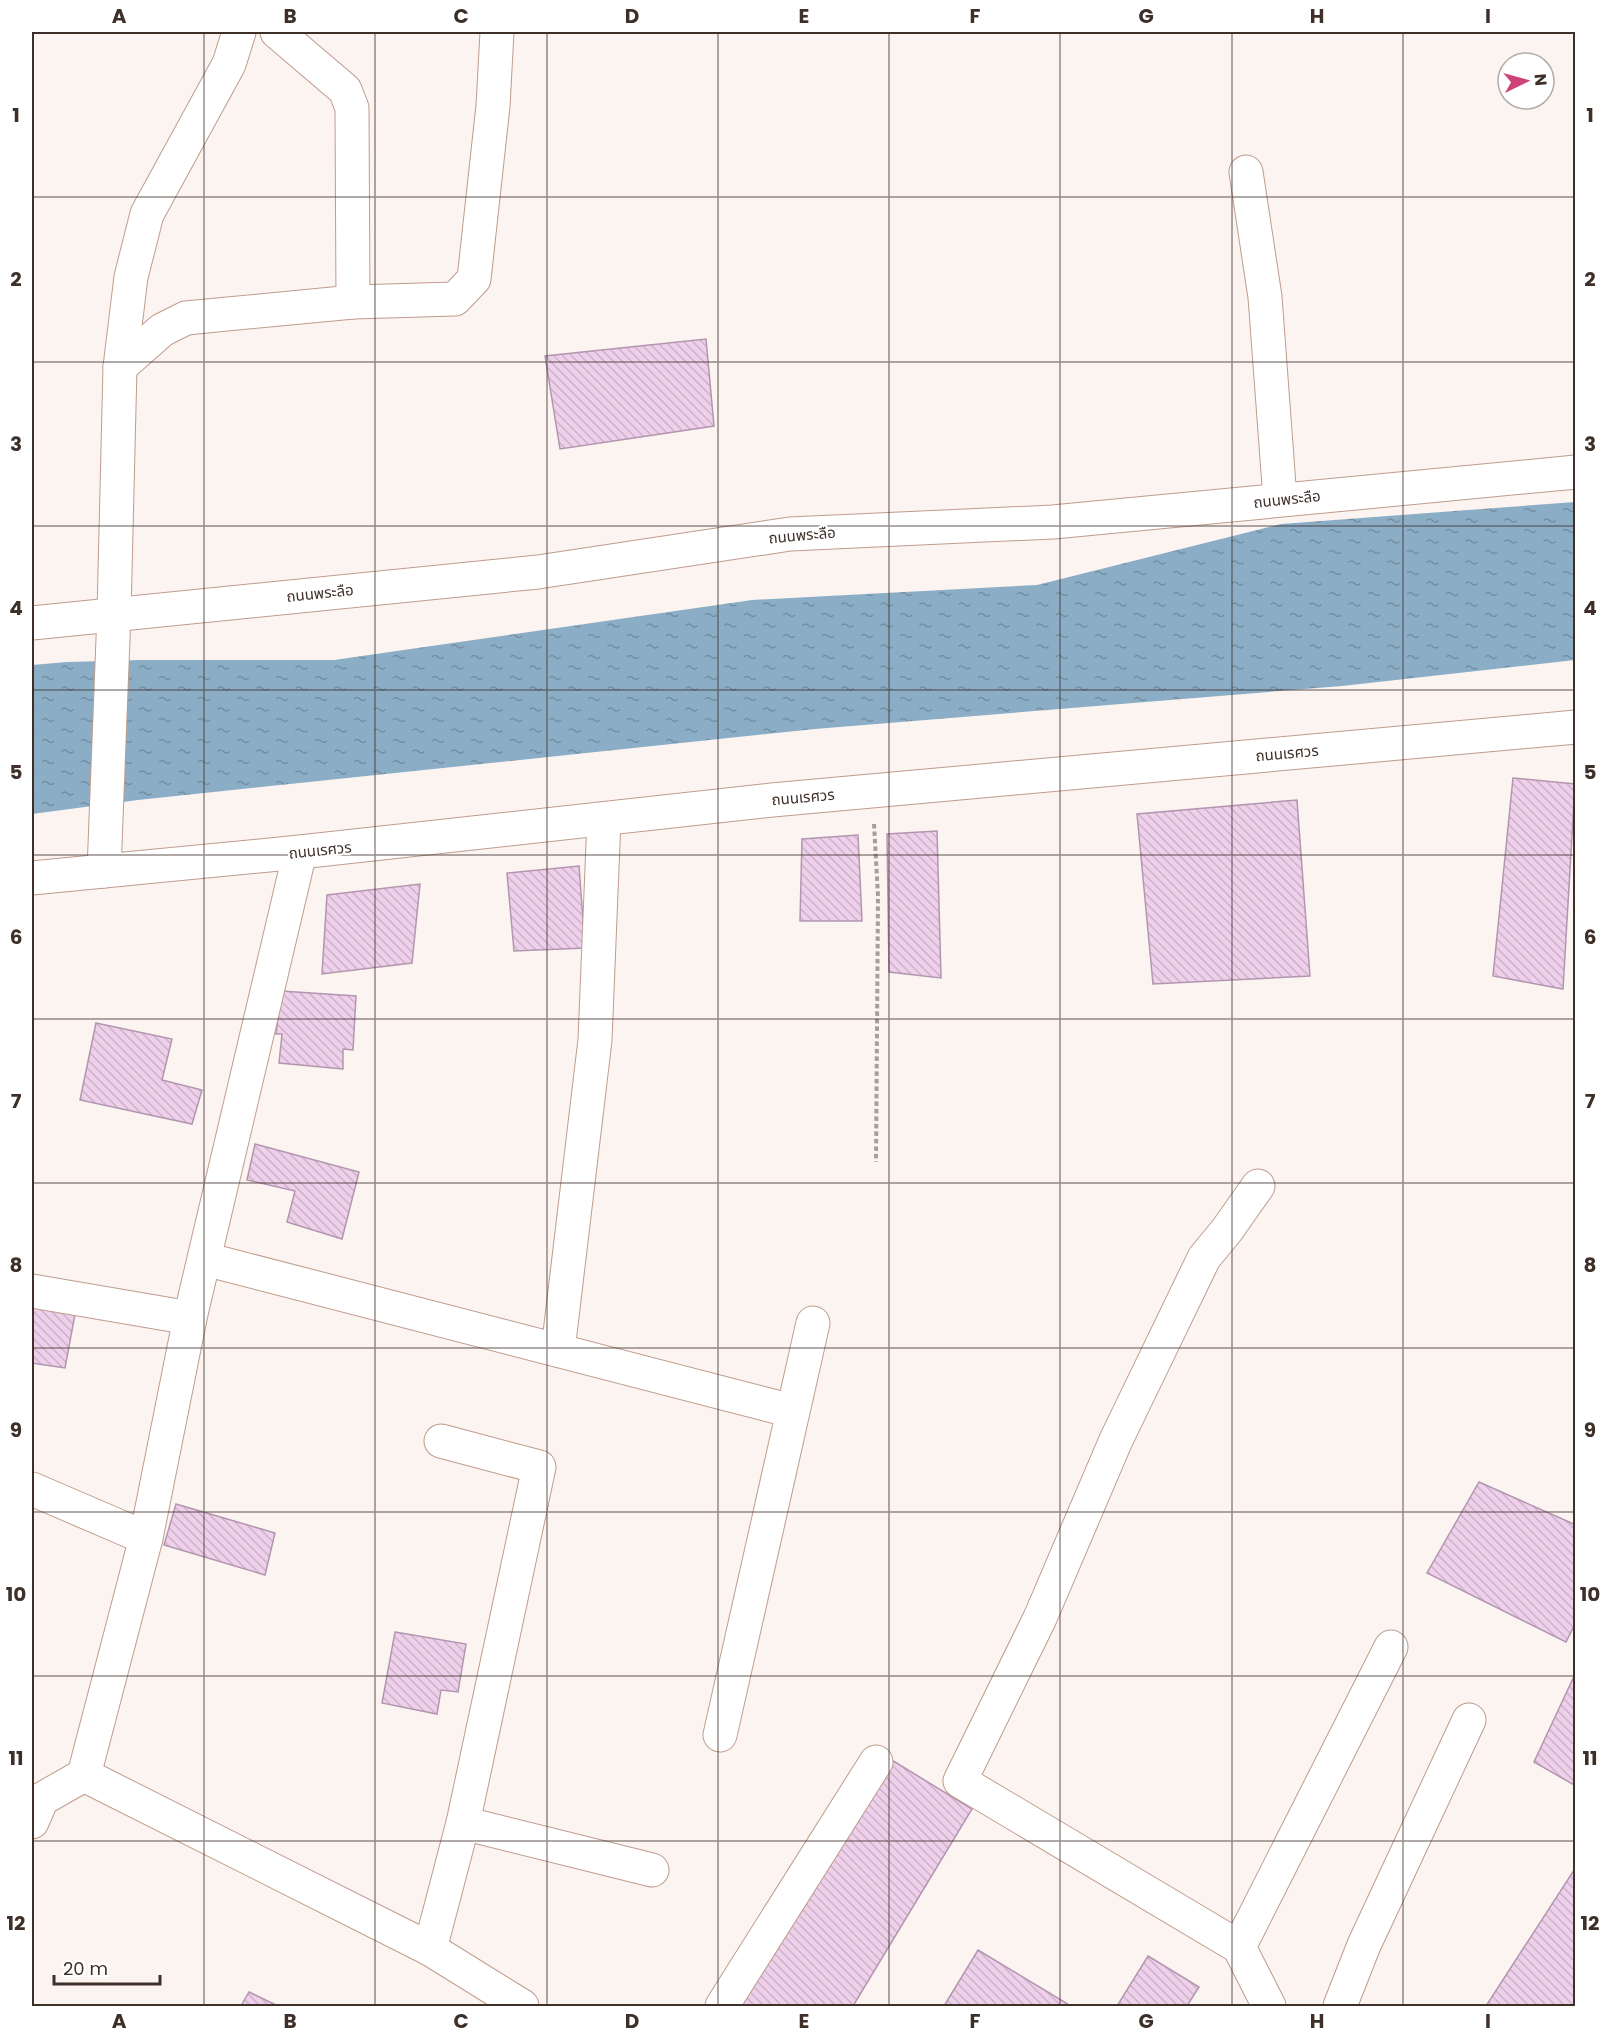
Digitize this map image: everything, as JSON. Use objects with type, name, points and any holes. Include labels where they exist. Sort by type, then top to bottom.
[{"type":"street","points":[[104,871],[113,646],[120,367],[131,277],[147,214],[229,64],[239,32]]},
{"type":"street","points":[[277,32],[345,90],[352,108],[353,302]]},
{"type":"street","points":[[120,367],[162,330],[186,318],[353,302],[455,299],[474,279],[493,106],[497,32]]},
{"type":"street","points":[[1246,172],[1265,297],[1280,499]]},
{"type":"street","name":"ถนนพระลือ","points":[[32,623],[538,572],[790,534],[1053,522],[1575,471]]},
{"type":"street","name":"ถนนเรศวร","points":[[32,878],[300,852],[872,790],[1575,727]]},
{"type":"street","points":[[558,1350],[595,1040],[604,819]]},
{"type":"street","points":[[35,1805],[84,1775],[146,1538],[190,1318],[300,852]]},
{"type":"street","points":[[1258,1186],[1204,1258],[1116,1440],[1040,1618],[960,1781],[1239,1947],[1269,2007]]},
{"type":"street","points":[[205,1259],[792,1411]]},
{"type":"street","points":[[32,1291],[190,1318]]},
{"type":"street","points":[[720,1735],[813,1323]]},
{"type":"street","points":[[430,1949],[463,1823],[539,1467],[441,1441]]},
{"type":"street","points":[[32,1489],[146,1538]]},
{"type":"street","points":[[1239,1947],[1391,1647]]},
{"type":"street","points":[[1340,2007],[1364,1946],[1469,1720]]},
{"type":"street","points":[[722,2007],[876,1762]]},
{"type":"street","points":[[84,1775],[430,1949],[522,2007]]},
{"type":"street","points":[[463,1823],[652,1870]]},
{"type":"path","points":[[872,790],[878,896],[876,1162]]},
{"type":"water","points":[[1575,502],[1575,660],[1342,686],[815,729],[138,800],[32,814],[32,665],[141,660],[334,660],[752,600],[1037,585],[1281,524]]},
{"type":"building","points":[[706,339],[714,426],[560,449],[545,356]]},
{"type":"building","points":[[1513,778],[1575,784],[1563,989],[1493,976]]},
{"type":"building","points":[[1297,800],[1310,976],[1153,984],[1137,814]]},
{"type":"building","points":[[937,831],[941,978],[889,972],[887,834]]},
{"type":"building","points":[[858,835],[862,921],[800,921],[802,839]]},
{"type":"building","points":[[579,866],[585,948],[514,951],[507,873]]},
{"type":"building","points":[[420,884],[412,963],[322,974],[327,895]]},
{"type":"building","points":[[281,991],[356,996],[353,1050],[343,1049],[343,1069],[279,1063],[282,1034],[276,1034]]},
{"type":"building","points":[[96,1023],[172,1039],[162,1080],[202,1090],[192,1124],[80,1100]]},
{"type":"building","points":[[255,1144],[359,1172],[342,1239],[287,1222],[295,1191],[247,1180]]},
{"type":"building","points":[[32,1303],[76,1309],[65,1368],[32,1363]]},
{"type":"building","points":[[1479,1482],[1576,1525],[1576,1622],[1566,1642],[1427,1573]]},
{"type":"building","points":[[176,1504],[275,1533],[265,1575],[164,1545]]},
{"type":"building","points":[[395,1632],[466,1644],[458,1692],[441,1690],[437,1714],[382,1703]]},
{"type":"building","points":[[1576,1672],[1576,1786],[1534,1762]]},
{"type":"building","points":[[890,1759],[972,1809],[853,2006],[741,2006]]},
{"type":"building","points":[[1576,1867],[1576,2006],[1486,2006]]},
{"type":"building","points":[[978,1950],[1071,2006],[944,2006]]},
{"type":"building","points":[[1148,1956],[1199,1987],[1187,2006],[1117,2006]]},
{"type":"building","points":[[249,1992],[278,2006],[241,2006]]}]
